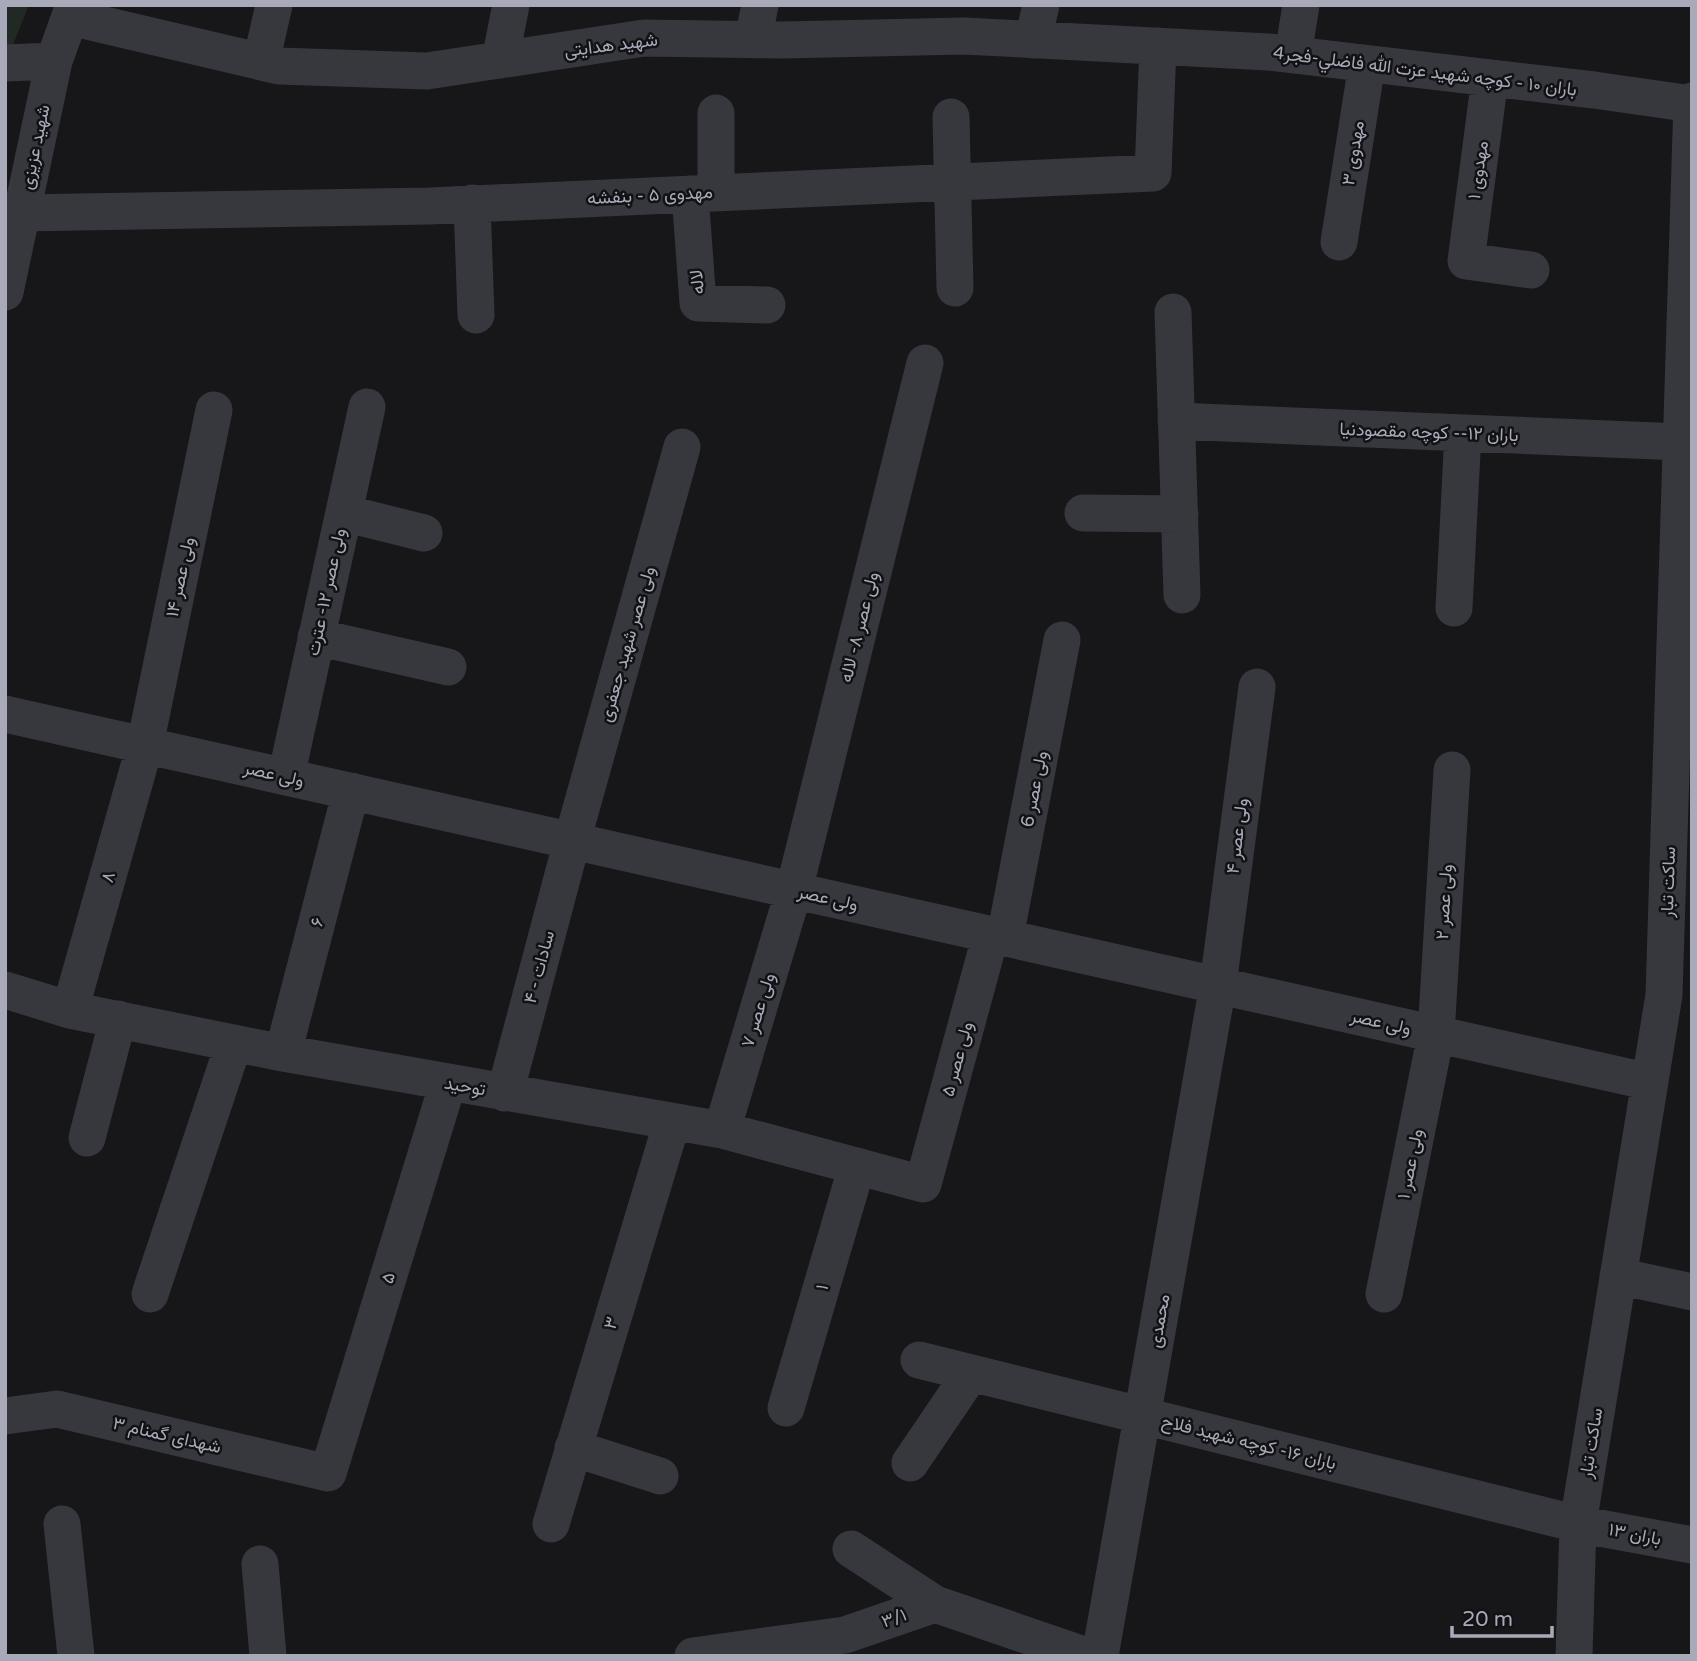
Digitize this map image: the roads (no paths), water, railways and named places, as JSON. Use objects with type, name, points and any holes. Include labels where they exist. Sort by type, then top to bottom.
[{"type":"street","points":[[261,62],[274,5]]},
{"type":"street","points":[[500,60],[511,5]]},
{"type":"street","points":[[1293,55],[1301,5]]},
{"type":"street","name":"شهید هدایتی","points":[[72,11],[279,66],[428,71],[757,23],[964,36],[1037,23],[1158,46]]},
{"type":"street","name":"شهید عزیزی","points":[[5,292],[18,193],[54,61],[72,11]]},
{"type":"street","name":"باران ۱۰ - كوچه شهيد عزت الله فاضلي-فجر4","points":[[1158,46],[1293,55],[1692,103]]},
{"type":"street","name":"مهدوی ۵ - بنفشه","points":[[18,193],[472,204],[1153,173],[1158,46]]},
{"type":"street","points":[[5,63],[54,61]]},
{"type":"street","name":"مهدوی ۳","points":[[1339,243],[1367,64]]},
{"type":"street","name":"مهدوی ۱","points":[[1490,78],[1466,261],[1531,270]]},
{"type":"street","name":"ساکت تبار","points":[[1574,1656],[1578,1524],[1650,1082],[1678,999],[1683,678],[1681,442],[1688,369],[1692,103]]},
{"type":"street","points":[[703,193],[716,113]]},
{"type":"street","points":[[951,117],[955,288]]},
{"type":"street","name":"لاله","points":[[703,193],[698,303],[767,305]]},
{"type":"street","points":[[472,204],[476,315]]},
{"type":"street","points":[[1173,312],[1182,595]]},
{"type":"street","name":"ولی عصر ۸- لاله","points":[[794,890],[925,363]]},
{"type":"street","name":"ولی عصر ۱۲- عترت","points":[[286,777],[367,407]]},
{"type":"street","name":"ولی عصر ۱۴","points":[[145,745],[214,410]]},
{"type":"street","name":"باران ۱۲-- كوچه مقصودنيا","points":[[1176,421],[1681,442]]},
{"type":"street","points":[[1454,608],[1464,433]]},
{"type":"street","name":"ولی عصر شهید جعفری","points":[[572,841],[682,447]]},
{"type":"street","points":[[344,513],[424,533]]},
{"type":"street","points":[[1083,513],[1180,514]]},
{"type":"street","points":[[316,637],[449,667]]},
{"type":"street","name":"ولی عصر 6","points":[[998,936],[1062,640]]},
{"type":"street","name":"ولی عصر ۴","points":[[1218,985],[1257,687]]},
{"type":"street","name":"ولی عصر","points":[[5,714],[1650,1082]]},
{"type":"street","name":"۸","points":[[70,1010],[145,745]]},
{"type":"street","name":"ولی عصر ۲","points":[[1436,1034],[1452,770]]},
{"type":"street","name":"۶","points":[[283,1053],[351,791]]},
{"type":"street","name":"۴ - سادات","points":[[505,1093],[572,841]]},
{"type":"street","name":"ولی عصر ۷","points":[[723,1130],[794,890]]},
{"type":"street","name":"ولی عصر ۵","points":[[923,1184],[998,936]]},
{"type":"street","name":"محمدی","points":[[1100,1656],[1218,985]]},
{"type":"street","name":"توحید","points":[[5,990],[70,1010],[283,1053],[723,1130],[923,1184]]},
{"type":"street","points":[[87,1138],[118,1019]]},
{"type":"street","name":"ولی عصر ۱","points":[[1384,1294],[1436,1034]]},
{"type":"street","points":[[150,1294],[234,1043]]},
{"type":"street","name":"۵","points":[[328,1473],[448,1083]]},
{"type":"street","name":"۳","points":[[551,1524],[671,1122]]},
{"type":"street","name":"۱","points":[[786,1408],[858,1166]]},
{"type":"street","points":[[1618,1276],[1692,1292]]},
{"type":"street","name":"باران ۱۶- کوچه شهید فلاح","points":[[919,1360],[1578,1524]]},
{"type":"street","points":[[910,1463],[971,1373]]},
{"type":"street","name":"شهدای گمنام ۳","points":[[5,1416],[57,1409],[328,1473]]},
{"type":"street","points":[[573,1448],[660,1476]]},
{"type":"street","points":[[62,1524],[76,1656]]},
{"type":"street","name":"باران ۱۳","points":[[1578,1524],[1692,1545]]},
{"type":"street","points":[[851,1549],[934,1604],[1087,1656]]},
{"type":"street","points":[[260,1564],[268,1656]]},
{"type":"street","name":"۳/۱","points":[[693,1656],[845,1635],[934,1604]]}]
